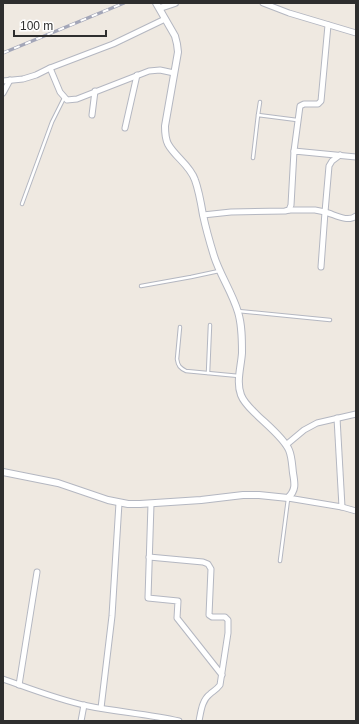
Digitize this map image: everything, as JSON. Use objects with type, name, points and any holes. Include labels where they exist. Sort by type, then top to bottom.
[{"type":"street","points":[[175,3],[158,6],[175,36],[178,52],[165,126],[165,134],[171,149],[190,170],[195,179],[210,244],[237,311],[242,338],[242,354],[238,385],[241,396],[247,405],[286,446],[292,459],[294,488],[293,494],[288,498]]},
{"type":"street","points":[[263,3],[289,13],[356,33]]},
{"type":"street","points":[[3,81],[36,76],[50,68],[113,44],[165,19]]},
{"type":"street","points":[[289,210],[291,205],[294,151],[300,106],[304,104],[316,105],[321,101],[328,25]]},
{"type":"street","points":[[50,68],[60,92],[67,100],[77,99],[149,71],[160,70],[174,73]]},
{"type":"street","points":[[125,128],[137,75]]},
{"type":"street","points":[[3,93],[10,80]]},
{"type":"street","points":[[92,115],[95,91]]},
{"type":"street","points":[[294,151],[356,157]]},
{"type":"street","points":[[321,267],[329,166],[332,161],[340,155]]},
{"type":"street","points":[[204,215],[231,212],[315,210],[340,217],[353,218],[356,216]]},
{"type":"street","points":[[286,446],[304,430],[317,423],[356,414]]},
{"type":"street","points":[[338,418],[342,507]]},
{"type":"street","points":[[3,472],[58,483],[101,498],[128,504],[151,504],[200,500],[243,494],[288,498],[342,507],[356,511]]},
{"type":"street","points":[[101,708],[112,616],[119,503]]},
{"type":"street","points":[[151,504],[148,598],[178,601],[177,618],[222,675]]},
{"type":"street","points":[[150,556],[203,562],[208,564],[211,569],[209,615],[212,617],[225,617],[228,620],[228,633],[220,684],[217,689],[209,694],[202,703],[199,721]]},
{"type":"street","points":[[19,685],[36,572]]},
{"type":"street","points":[[3,679],[84,705],[156,719],[179,721]]},
{"type":"street","points":[[81,721],[84,705]]},
{"type":"lane","points":[[22,204],[52,122],[65,98]]},
{"type":"lane","points":[[253,158],[260,102]]},
{"type":"lane","points":[[258,115],[298,120]]},
{"type":"lane","points":[[140,286],[220,270]]},
{"type":"lane","points":[[237,311],[330,320]]},
{"type":"lane","points":[[208,373],[210,325]]},
{"type":"lane","points":[[180,327],[177,359],[181,368],[186,371],[239,376]]},
{"type":"lane","points":[[280,561],[288,498]]},
{"type":"railway","points":[[3,53],[124,3]]}]
